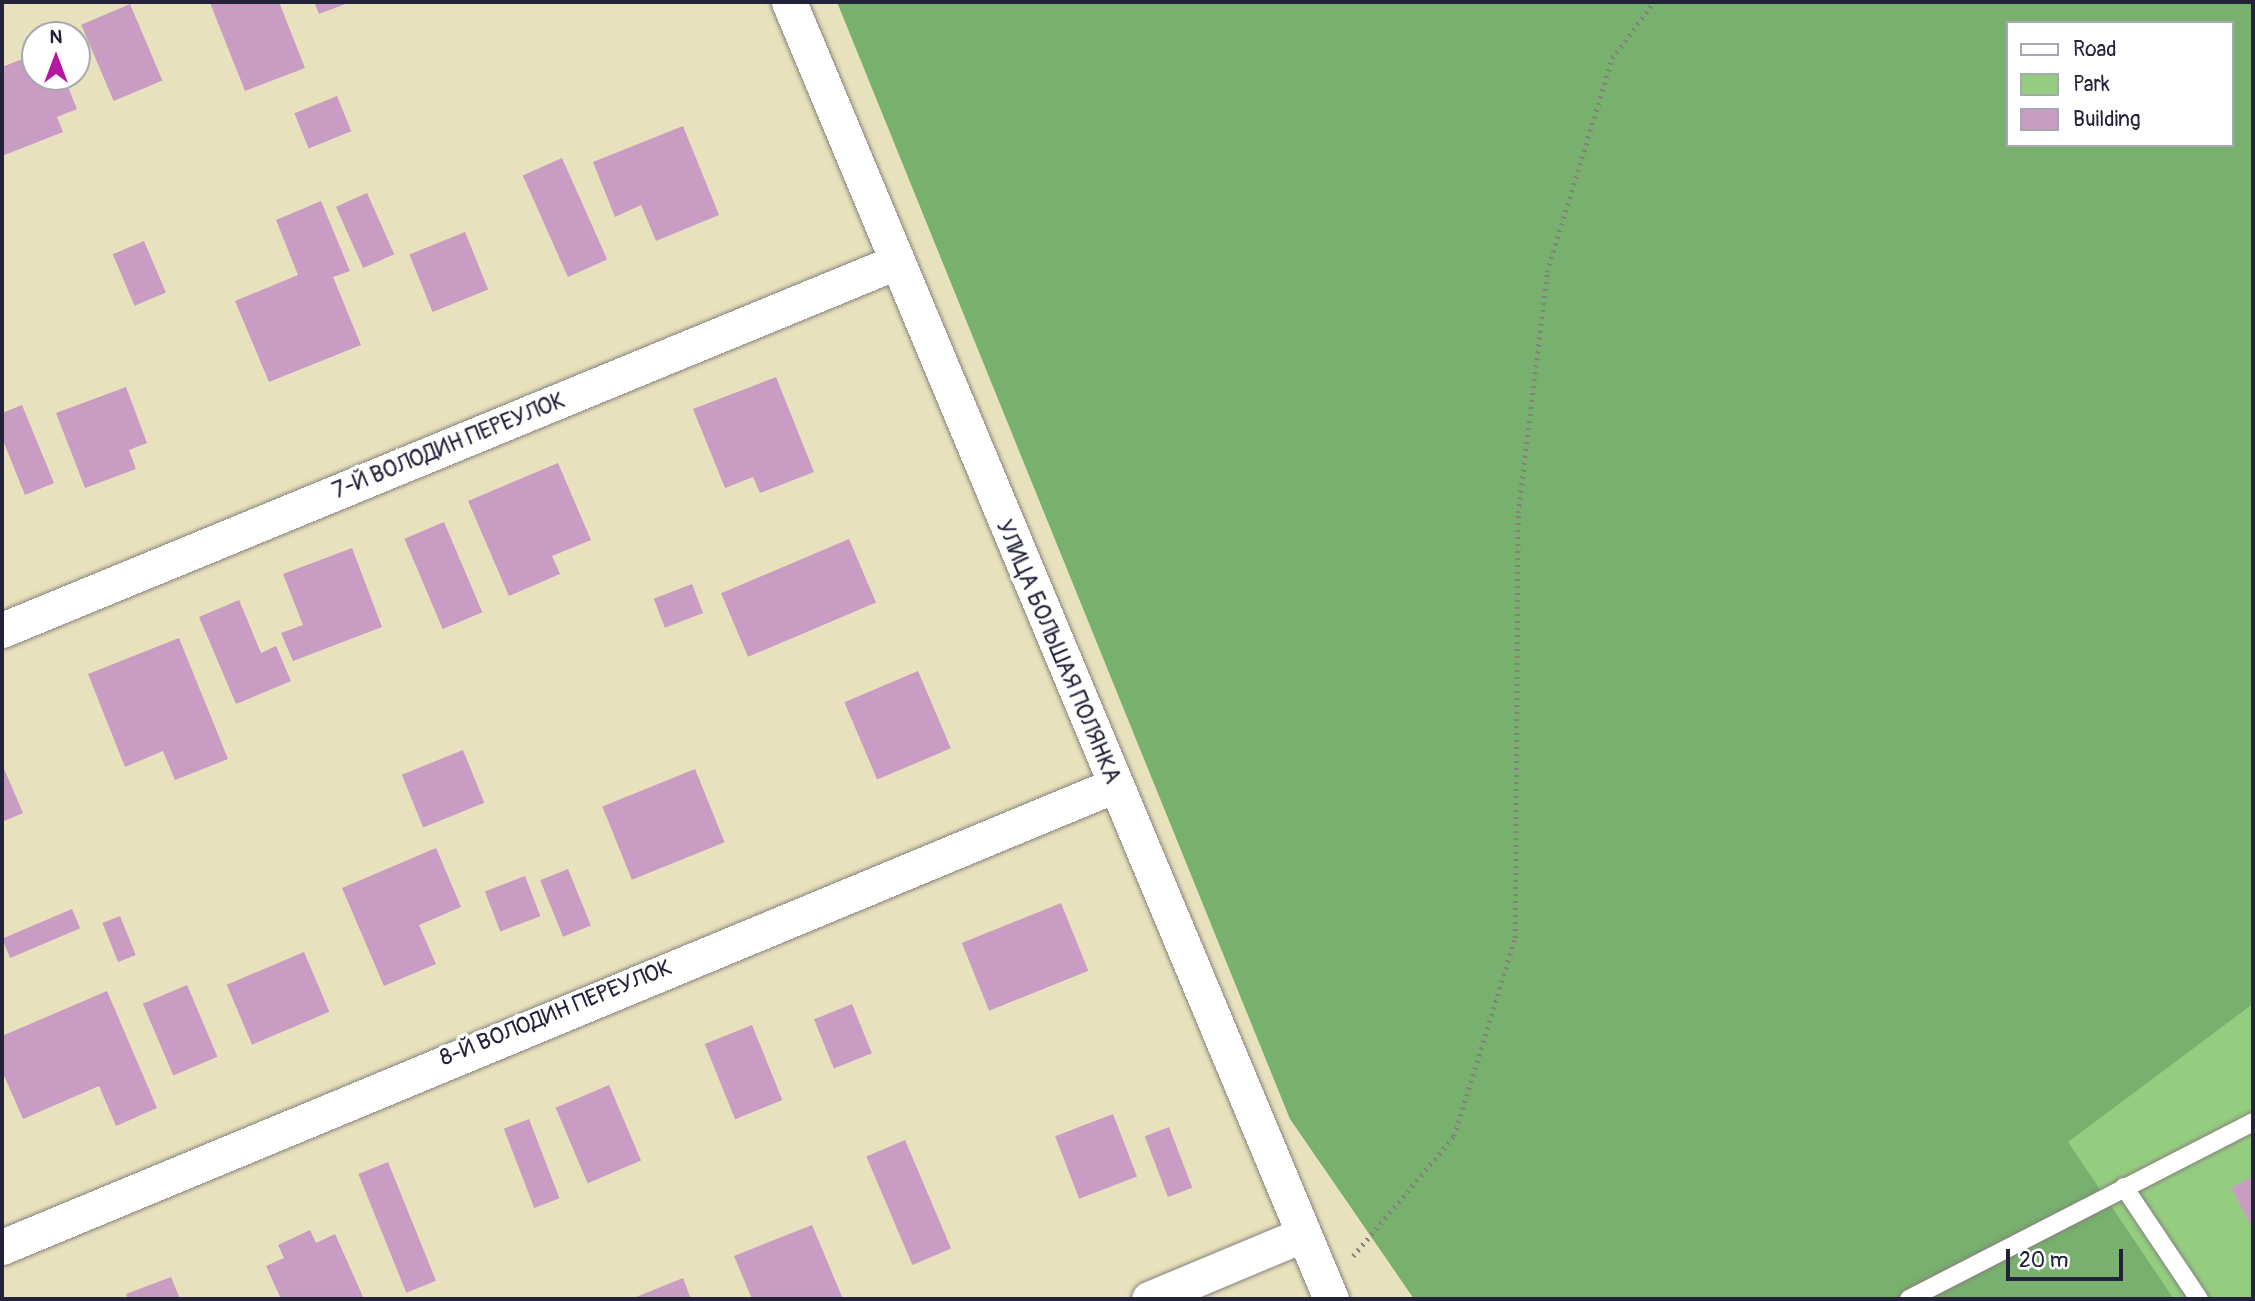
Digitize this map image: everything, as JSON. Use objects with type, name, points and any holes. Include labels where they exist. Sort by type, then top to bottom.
[{"type":"street","name":"УЛИЦА БОЛЬШАЯ ПОЛЯНКА","points":[[789,2],[1113,786],[1302,1235],[1329,1292]]},
{"type":"street","name":"7-Й ВОЛОДИН ПЕРЕУЛОК","points":[[2,630],[896,262]]},
{"type":"street","name":"8-Й ВОЛОДИН ПЕРЕУЛОК","points":[[2,1247],[1113,786]]},
{"type":"street","points":[[1149,1299],[1302,1235]]},
{"type":"lane","points":[[1909,1299],[2253,1122]]},
{"type":"lane","points":[[2124,1187],[2199,1299]]},
{"type":"path","points":[[1329,1292],[1454,1136],[1516,938],[1518,513],[1547,272],[1612,58],[1654,2]]},
{"type":"green space","points":[[837,2],[2253,2],[2253,1004],[2068,1142],[2174,1299],[1414,1299],[1290,1119]]},
{"type":"green space","points":[[2253,1004],[2253,1299],[2174,1299],[2067,1142]]},
{"type":"building","points":[[279,2],[305,68],[245,91],[210,3]]},
{"type":"building","points":[[314,2],[351,2],[319,14]]},
{"type":"building","points":[[130,4],[162,80],[114,101],[91,48],[90,21]]},
{"type":"building","points":[[21,60],[21,91],[70,91],[77,109],[57,117],[63,132],[2,156],[2,67]]},
{"type":"building","points":[[337,96],[351,131],[309,148],[294,113]]},
{"type":"building","points":[[683,126],[719,215],[656,241],[641,205],[615,217],[593,162]]},
{"type":"building","points":[[562,158],[607,259],[568,277],[523,175]]},
{"type":"building","points":[[367,193],[394,254],[363,268],[336,207]]},
{"type":"building","points":[[321,201],[350,271],[333,277],[361,345],[269,382],[235,301],[298,275],[276,220]]},
{"type":"building","points":[[465,232],[488,289],[433,312],[409,254]]},
{"type":"building","points":[[144,241],[166,293],[135,306],[113,254]]},
{"type":"building","points":[[776,377],[814,472],[760,493],[753,477],[725,488],[693,409]]},
{"type":"building","points":[[126,387],[147,443],[129,450],[136,469],[85,488],[56,413]]},
{"type":"building","points":[[22,405],[54,483],[25,495],[2,438],[2,413]]},
{"type":"building","points":[[558,463],[591,540],[552,556],[560,574],[509,596],[468,501]]},
{"type":"building","points":[[444,522],[482,612],[443,629],[404,539]]},
{"type":"building","points":[[849,539],[876,603],[748,657],[721,593]]},
{"type":"building","points":[[352,548],[382,627],[293,661],[281,633],[303,625],[283,574]]},
{"type":"building","points":[[692,584],[703,613],[665,628],[654,599]]},
{"type":"building","points":[[239,600],[261,653],[276,646],[291,681],[236,704],[199,617]]},
{"type":"building","points":[[179,638],[228,759],[175,780],[163,751],[125,767],[88,674]]},
{"type":"building","points":[[918,671],[951,748],[877,780],[844,702]]},
{"type":"building","points":[[463,750],[484,803],[423,828],[402,775]]},
{"type":"building","points":[[2,764],[23,813],[2,822]]},
{"type":"building","points":[[695,769],[725,842],[632,880],[602,806]]},
{"type":"building","points":[[436,848],[461,907],[419,925],[436,964],[384,986],[342,888]]},
{"type":"building","points":[[568,869],[591,926],[563,937],[540,880]]},
{"type":"building","points":[[525,876],[540,916],[500,932],[485,891]]},
{"type":"building","points":[[1061,903],[1088,971],[989,1011],[962,943]]},
{"type":"building","points":[[72,909],[80,928],[10,958],[2,939]]},
{"type":"building","points":[[120,916],[136,955],[118,962],[102,923]]},
{"type":"building","points":[[304,952],[329,1012],[252,1045],[227,985]]},
{"type":"building","points":[[187,985],[217,1057],[173,1076],[143,1004]]},
{"type":"building","points":[[107,991],[157,1108],[116,1126],[99,1086],[23,1119],[2,1071],[2,1036]]},
{"type":"building","points":[[852,1004],[872,1053],[834,1068],[814,1019]]},
{"type":"building","points":[[752,1025],[782,1100],[735,1119],[705,1044]]},
{"type":"building","points":[[609,1085],[641,1160],[588,1183],[556,1108]]},
{"type":"building","points":[[1113,1114],[1137,1177],[1079,1199],[1055,1136]]},
{"type":"building","points":[[529,1119],[559,1198],[534,1208],[504,1129]]},
{"type":"building","points":[[1169,1127],[1192,1188],[1168,1197],[1145,1136]]},
{"type":"building","points":[[905,1140],[951,1249],[912,1265],[866,1156]]},
{"type":"building","points":[[388,1162],[436,1281],[406,1293],[358,1174]]},
{"type":"building","points":[[2253,1176],[2253,1229],[2231,1188]]},
{"type":"building","points":[[812,1225],[843,1299],[752,1299],[734,1256]]},
{"type":"building","points":[[310,1230],[316,1243],[335,1234],[364,1299],[281,1299],[266,1266],[284,1258],[278,1245]]},
{"type":"building","points":[[171,1277],[180,1299],[128,1299],[126,1294]]},
{"type":"building","points":[[683,1278],[691,1299],[631,1299]]}]
